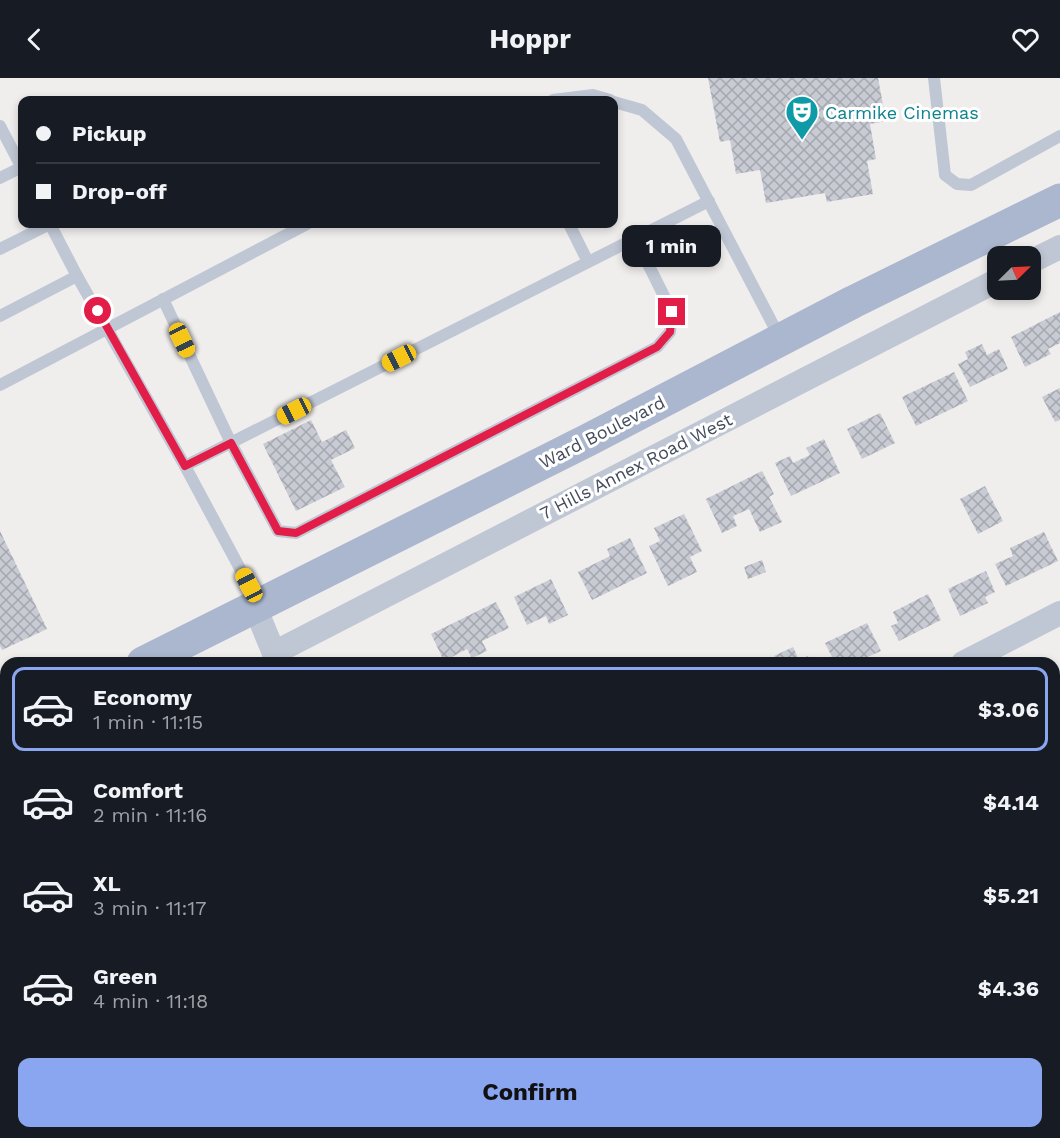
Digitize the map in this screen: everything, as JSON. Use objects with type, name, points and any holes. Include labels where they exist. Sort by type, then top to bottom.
[{"type":"main road","name":"Ward Boulevard","points":[[155,657],[1060,200]]},
{"type":"street","points":[[1041,256],[1060,247]]},
{"type":"street","name":"7 Hills Annex Road West","points":[[278,657],[987,286]]},
{"type":"street","points":[[257,606],[276,657]]},
{"type":"street","points":[[975,657],[1060,613]]},
{"type":"lane","points":[[934,78],[945,175],[957,184],[971,185],[1060,136]]},
{"type":"lane","points":[[618,103],[642,110],[676,139],[781,340]]},
{"type":"lane","points":[[0,126],[18,160]]},
{"type":"lane","points":[[0,178],[18,169]]},
{"type":"lane","points":[[185,466],[709,201]]},
{"type":"lane","points":[[0,249],[42,228]]},
{"type":"lane","points":[[52,228],[185,466],[257,606]]},
{"type":"lane","points":[[0,385],[299,228]]},
{"type":"lane","points":[[571,228],[588,262]]},
{"type":"lane","points":[[163,299],[231,443],[278,531],[296,533],[657,347],[670,332],[672,312],[635,238]]},
{"type":"lane","points":[[0,316],[78,276]]},
{"type":"building","name":"Carmike Cinemas","points":[[708,78],[878,78],[886,121],[870,124],[876,159],[867,161],[873,194],[827,202],[825,193],[766,203],[760,170],[736,174],[730,140],[720,142]]},
{"type":"building","points":[[1060,312],[1060,343],[1048,349],[1051,354],[1025,367],[1011,337]]},
{"type":"building","points":[[982,344],[987,355],[999,349],[1008,369],[970,387],[958,364],[968,359],[965,352]]},
{"type":"building","points":[[954,372],[968,401],[916,426],[902,397]]},
{"type":"building","points":[[1060,388],[1060,420],[1055,422],[1042,397]]},
{"type":"building","points":[[880,413],[895,443],[862,459],[847,429]]},
{"type":"building","points":[[311,420],[322,442],[346,430],[355,448],[331,460],[345,487],[296,511],[263,444]]},
{"type":"building","points":[[824,439],[840,473],[791,496],[775,463],[790,456],[793,463],[810,455],[806,448]]},
{"type":"building","points":[[762,471],[774,494],[769,497],[782,522],[760,532],[749,509],[733,516],[737,526],[722,533],[706,499]]},
{"type":"building","points":[[985,486],[1003,521],[978,534],[960,499]]},
{"type":"building","points":[[684,514],[702,551],[690,557],[697,572],[668,586],[649,546],[660,541],[654,528]]},
{"type":"building","points":[[0,531],[47,629],[2,650],[0,646]]},
{"type":"building","points":[[1044,532],[1058,561],[1006,586],[995,564],[1013,556],[1010,548]]},
{"type":"building","points":[[630,538],[647,573],[592,600],[578,572],[610,556],[607,549]]},
{"type":"building","points":[[762,560],[766,572],[748,579],[744,567]]},
{"type":"building","points":[[986,571],[995,592],[985,597],[988,603],[960,616],[948,589]]},
{"type":"building","points":[[551,579],[568,615],[549,624],[546,616],[527,625],[514,597]]},
{"type":"building","points":[[928,594],[941,620],[899,641],[891,626],[898,623],[893,612]]},
{"type":"building","points":[[496,602],[509,628],[482,641],[487,651],[474,657],[471,657],[467,649],[452,657],[442,657],[431,634]]},
{"type":"building","points":[[867,623],[881,651],[868,657],[832,657],[825,643]]},
{"type":"building","points":[[793,647],[798,657],[775,657]]},
{"type":"place","name":"Carmike Cinemas","points":[[802,141]]},
{"type":"route","points":[[98,311],[185,466],[231,443],[278,531],[296,533],[657,347],[670,332],[672,312]]}]
